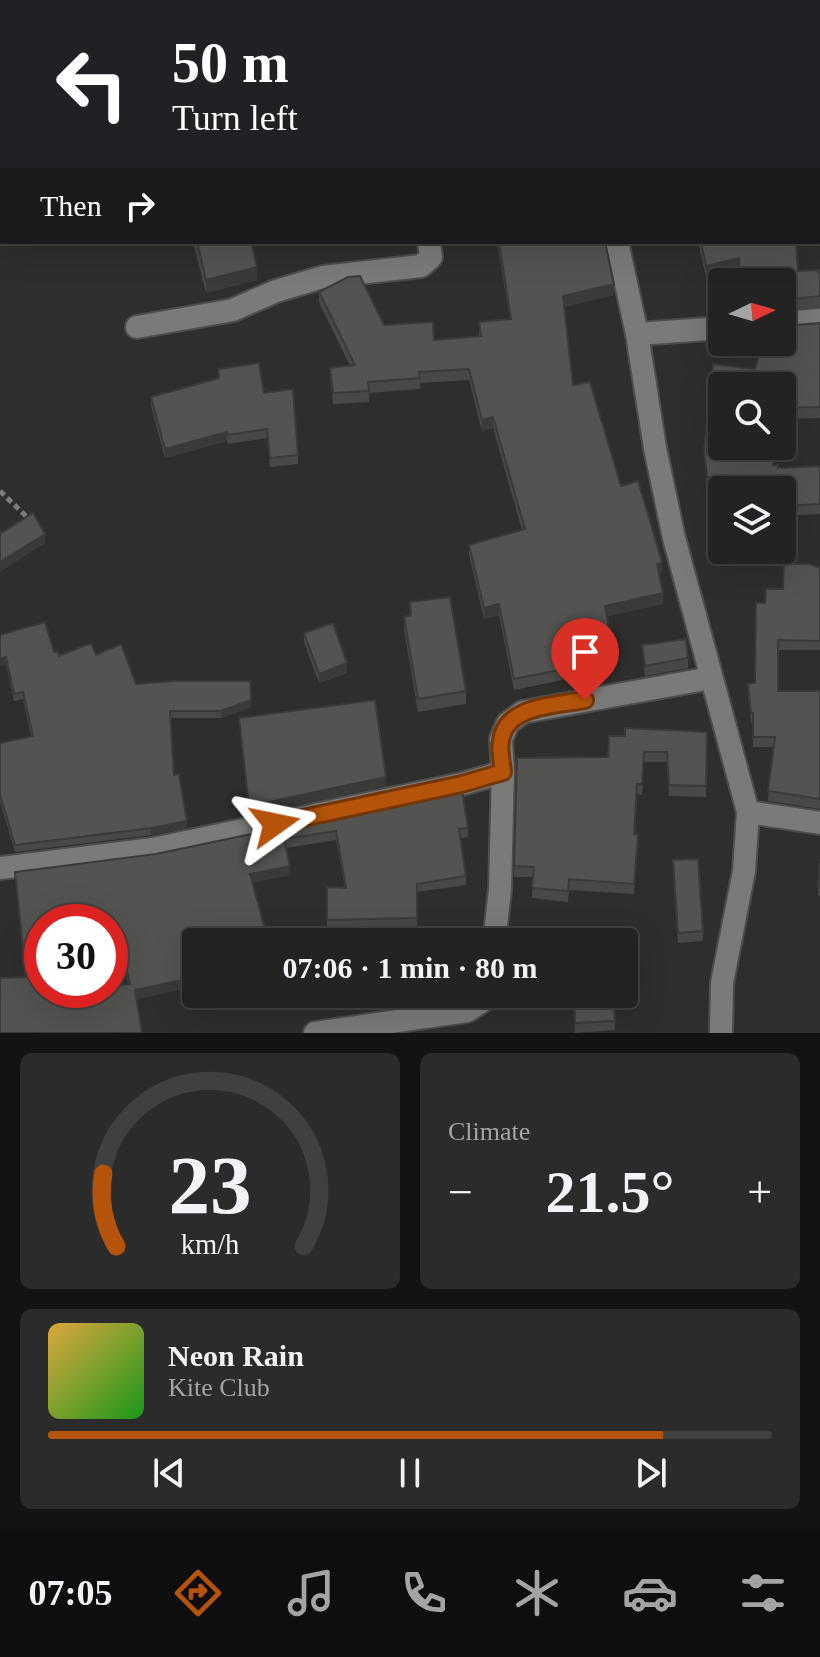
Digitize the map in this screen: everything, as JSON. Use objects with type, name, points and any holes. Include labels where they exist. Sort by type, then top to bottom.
[{"type":"street","points":[[137,327],[233,310],[276,291],[323,277],[421,266],[431,257],[429,244]]},
{"type":"street","points":[[617,244],[674,538],[748,812],[744,871],[722,983],[721,1033]]},
{"type":"street","points":[[796,322],[820,320]]},
{"type":"street","points":[[637,334],[708,329]]},
{"type":"street","points":[[496,928],[500,890],[501,739],[508,723],[523,712],[711,678]]},
{"type":"street","points":[[0,868],[168,846],[462,784],[503,772]]},
{"type":"street","points":[[748,812],[820,823]]},
{"type":"street","points":[[315,1033],[472,1008]]},
{"type":"path","points":[[0,491],[28,518]]},
{"type":"building","points":[[197,244],[251,244],[257,267],[206,280]]},
{"type":"building","points":[[499,244],[605,244],[614,284],[563,296],[573,385],[590,382],[621,486],[638,481],[662,562],[657,564],[663,593],[605,606],[615,659],[514,679],[499,604],[484,608],[469,545],[525,529],[493,417],[482,420],[469,369],[419,372],[420,378],[368,382],[369,391],[333,393],[330,368],[355,365],[319,292],[348,277],[360,276],[384,325],[433,322],[434,340],[481,336],[479,322],[511,319]]},
{"type":"building","points":[[701,244],[796,244],[798,271],[817,270],[819,274],[820,270],[820,296],[796,299],[796,268],[740,268],[739,258],[706,266]]},
{"type":"building","points":[[820,323],[820,407],[796,408],[796,372],[712,372],[713,364],[755,369],[759,356],[796,356],[796,325]]},
{"type":"building","points":[[259,363],[264,393],[293,389],[298,455],[270,458],[267,429],[228,435],[227,432],[165,449],[151,397],[219,378],[218,369]]},
{"type":"building","points":[[708,412],[708,460],[773,460],[773,465],[778,465],[778,468],[820,466],[820,504],[796,505],[796,476],[707,477],[704,450]]},
{"type":"building","points":[[33,513],[45,534],[0,562],[0,534]]},
{"type":"building","points":[[784,564],[809,564],[820,568],[820,641],[778,640],[778,691],[820,691],[820,799],[768,791],[775,737],[753,737],[748,684],[755,683],[756,603],[765,603],[766,589],[783,589]]},
{"type":"building","points":[[450,597],[466,691],[418,699],[404,617],[411,615],[410,602]]},
{"type":"building","points":[[45,622],[54,652],[57,651],[59,656],[91,643],[96,655],[121,644],[136,684],[250,681],[251,700],[221,711],[170,711],[174,775],[179,774],[187,821],[15,845],[0,795],[0,743],[33,736],[23,692],[14,694],[6,657],[0,659],[0,635]]},
{"type":"building","points":[[333,623],[347,663],[319,674],[304,633]]},
{"type":"building","points":[[686,639],[688,658],[645,666],[642,645]]},
{"type":"building","points":[[375,700],[386,777],[249,806],[239,718]]},
{"type":"building","points":[[625,728],[707,732],[706,786],[669,785],[667,752],[644,752],[642,784],[637,784],[634,834],[638,835],[634,884],[569,879],[568,891],[532,888],[534,867],[514,866],[517,758],[608,757],[609,736],[625,736]]},
{"type":"building","points":[[462,790],[468,828],[459,829],[466,876],[417,884],[417,918],[327,920],[327,887],[346,888],[336,831],[284,839],[290,866],[250,874],[265,928],[182,928],[182,980],[135,990],[142,1033],[0,1033],[0,978],[24,977],[24,1008],[128,1008],[128,904],[24,904],[24,958],[15,872],[156,854]]},
{"type":"building","points":[[698,859],[703,931],[678,933],[673,860]]},
{"type":"building","points":[[574,1008],[614,1008],[615,1021],[575,1023]]},
{"type":"route","points":[[275,824],[462,784],[503,772],[501,739],[508,723],[523,712],[585,700]]}]
